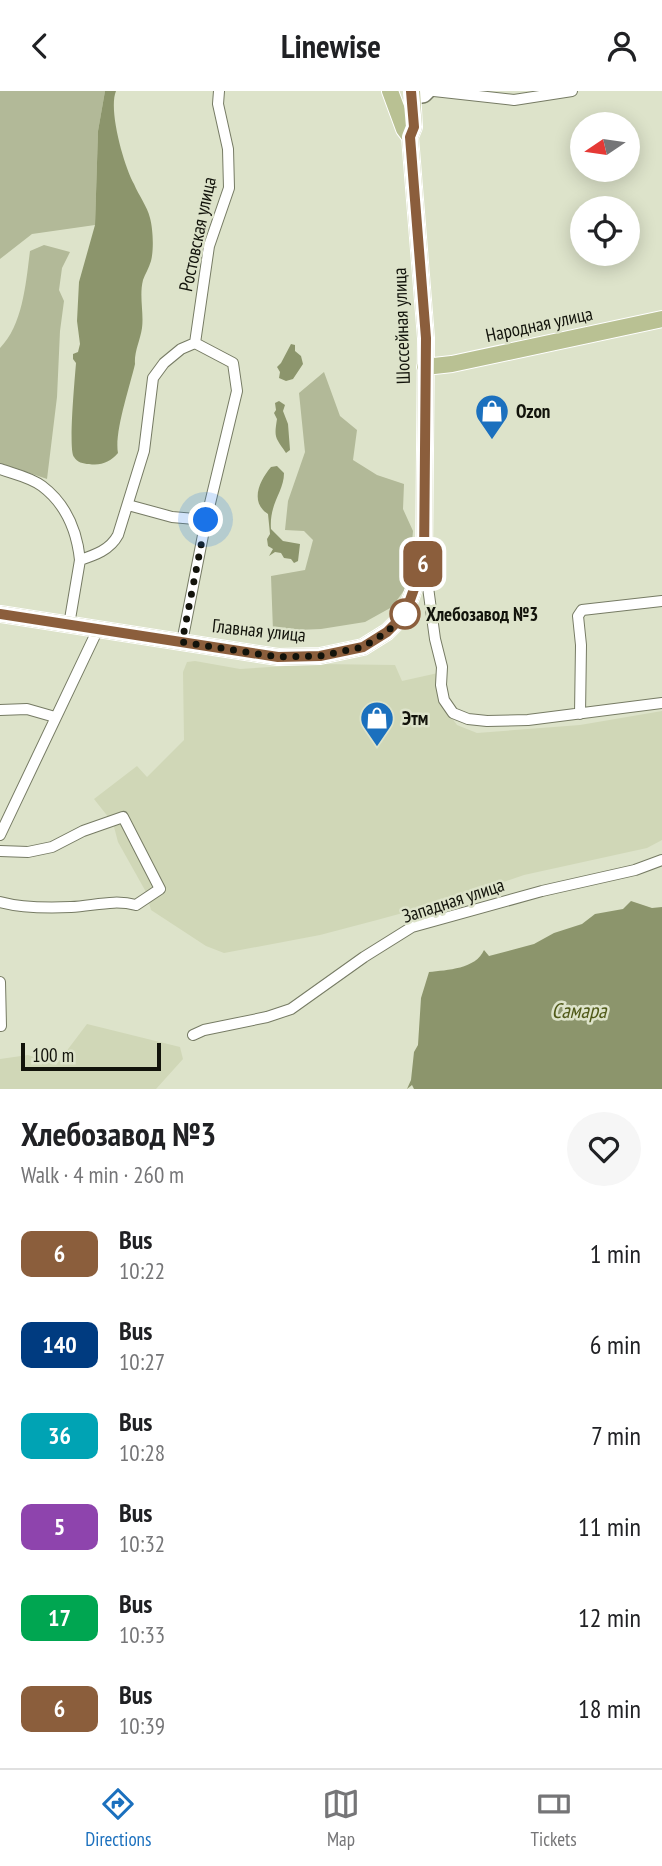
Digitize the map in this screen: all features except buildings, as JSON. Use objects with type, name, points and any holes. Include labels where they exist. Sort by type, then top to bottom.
[{"type":"main road","points":[[390,91],[404,129],[410,137]]},
{"type":"main road","name":"Шоссейная улица","points":[[417,93],[414,127],[410,137],[426,338],[424,561]]},
{"type":"main road","name":"Народная улица","points":[[425,367],[452,364],[662,319]]},
{"type":"main road","name":"Главная улица","points":[[0,614],[278,657],[320,656],[363,647],[387,632],[405,614],[424,561]]},
{"type":"street","name":"Ростовская улица","points":[[195,343],[209,246],[229,188],[228,149],[218,104],[219,91]]},
{"type":"street","points":[[434,91],[514,100],[572,91]]},
{"type":"street","points":[[80,560],[113,544],[145,451],[153,377],[164,363],[181,349],[195,343],[233,363],[237,391],[206,520],[182,642]]},
{"type":"street","points":[[0,469],[32,480],[43,487],[74,527],[80,560],[69,625]]},
{"type":"street","points":[[128,505],[172,517],[206,520]]},
{"type":"street","points":[[424,561],[435,639],[442,667],[441,685],[444,700],[453,713],[487,722],[528,720],[662,703]]},
{"type":"street","points":[[580,714],[581,645],[578,616],[582,610],[662,601]]},
{"type":"street","points":[[0,835],[98,629]]},
{"type":"street","points":[[0,710],[27,709],[55,717]]},
{"type":"street","points":[[0,851],[27,852],[52,847],[83,831],[123,817],[160,889],[136,905],[123,901],[71,907],[0,902]]},
{"type":"street","name":"Западная улица","points":[[193,1035],[291,1009],[412,927],[555,888],[635,870],[662,860]]},
{"type":"street","points":[[0,982],[1,1026]]},
{"type":"shaded area","points":[[0,91],[105,91],[98,131],[95,225],[32,234],[0,259]]},
{"type":"shaded area","points":[[44,245],[70,252],[62,268],[59,290],[64,301],[57,397],[47,479],[0,463],[0,348],[19,315],[30,251]]},
{"type":"shaded area","points":[[324,372],[340,416],[357,430],[353,460],[377,475],[404,484],[403,509],[413,531],[408,585],[392,607],[365,622],[321,629],[273,631],[271,576],[305,570],[313,540],[304,531],[285,530],[288,501],[305,452],[299,393]]},
{"type":"shaded area","points":[[187,662],[240,669],[318,664],[395,665],[402,681],[438,673],[443,706],[457,725],[477,733],[580,725],[662,711],[662,840],[647,848],[524,875],[454,899],[320,935],[224,953],[206,946],[151,910],[146,892],[118,842],[113,823],[94,799],[137,766],[147,777],[184,740],[183,672]]},
{"type":"shaded area","points":[[87,1024],[180,1047],[183,1059],[156,1089],[0,1089],[0,1059],[28,1055],[56,1065]]},
{"type":"water","points":[[105,91],[116,91],[114,111],[118,138],[130,176],[149,214],[153,245],[151,261],[143,280],[142,328],[120,422],[118,453],[105,463],[85,464],[78,461],[72,452],[76,363],[73,354],[78,352],[80,344],[77,321],[79,282],[95,225],[98,131]]},
{"type":"water","points":[[291,344],[295,345],[295,351],[301,356],[303,364],[293,379],[286,381],[279,378],[277,367]]},
{"type":"water","points":[[279,401],[285,405],[283,411],[288,424],[290,450],[286,453],[276,434],[277,419],[274,413],[275,403]]},
{"type":"water","points":[[277,466],[284,473],[272,512],[271,529],[283,541],[300,544],[298,561],[294,563],[291,559],[284,558],[281,553],[275,552],[269,556],[273,549],[268,546],[267,539],[270,534],[268,514],[259,503],[258,491],[263,478],[271,467]]},
{"type":"water","name":"Самара","points":[[631,901],[652,908],[662,907],[662,1089],[414,1089],[412,1085],[407,1089],[411,1080],[414,1052],[418,1045],[421,998],[429,972],[468,965],[484,950],[489,956],[534,944],[554,933],[582,924],[595,914],[623,909]]},
{"type":"bus line","name":"6","points":[[0,614],[278,657],[320,656],[363,647],[387,632],[405,614],[424,561],[425,504],[426,338],[410,137],[414,127],[411,91]]},
{"type":"place","name":"Ozon","points":[[492,441]]},
{"type":"place","name":"Хлебозавод №3","points":[[405,614]]},
{"type":"place","name":"Этм","points":[[377,748]]},
{"type":"route","points":[[206,520],[182,642],[278,657],[320,656],[363,647],[387,632],[405,614]]}]
